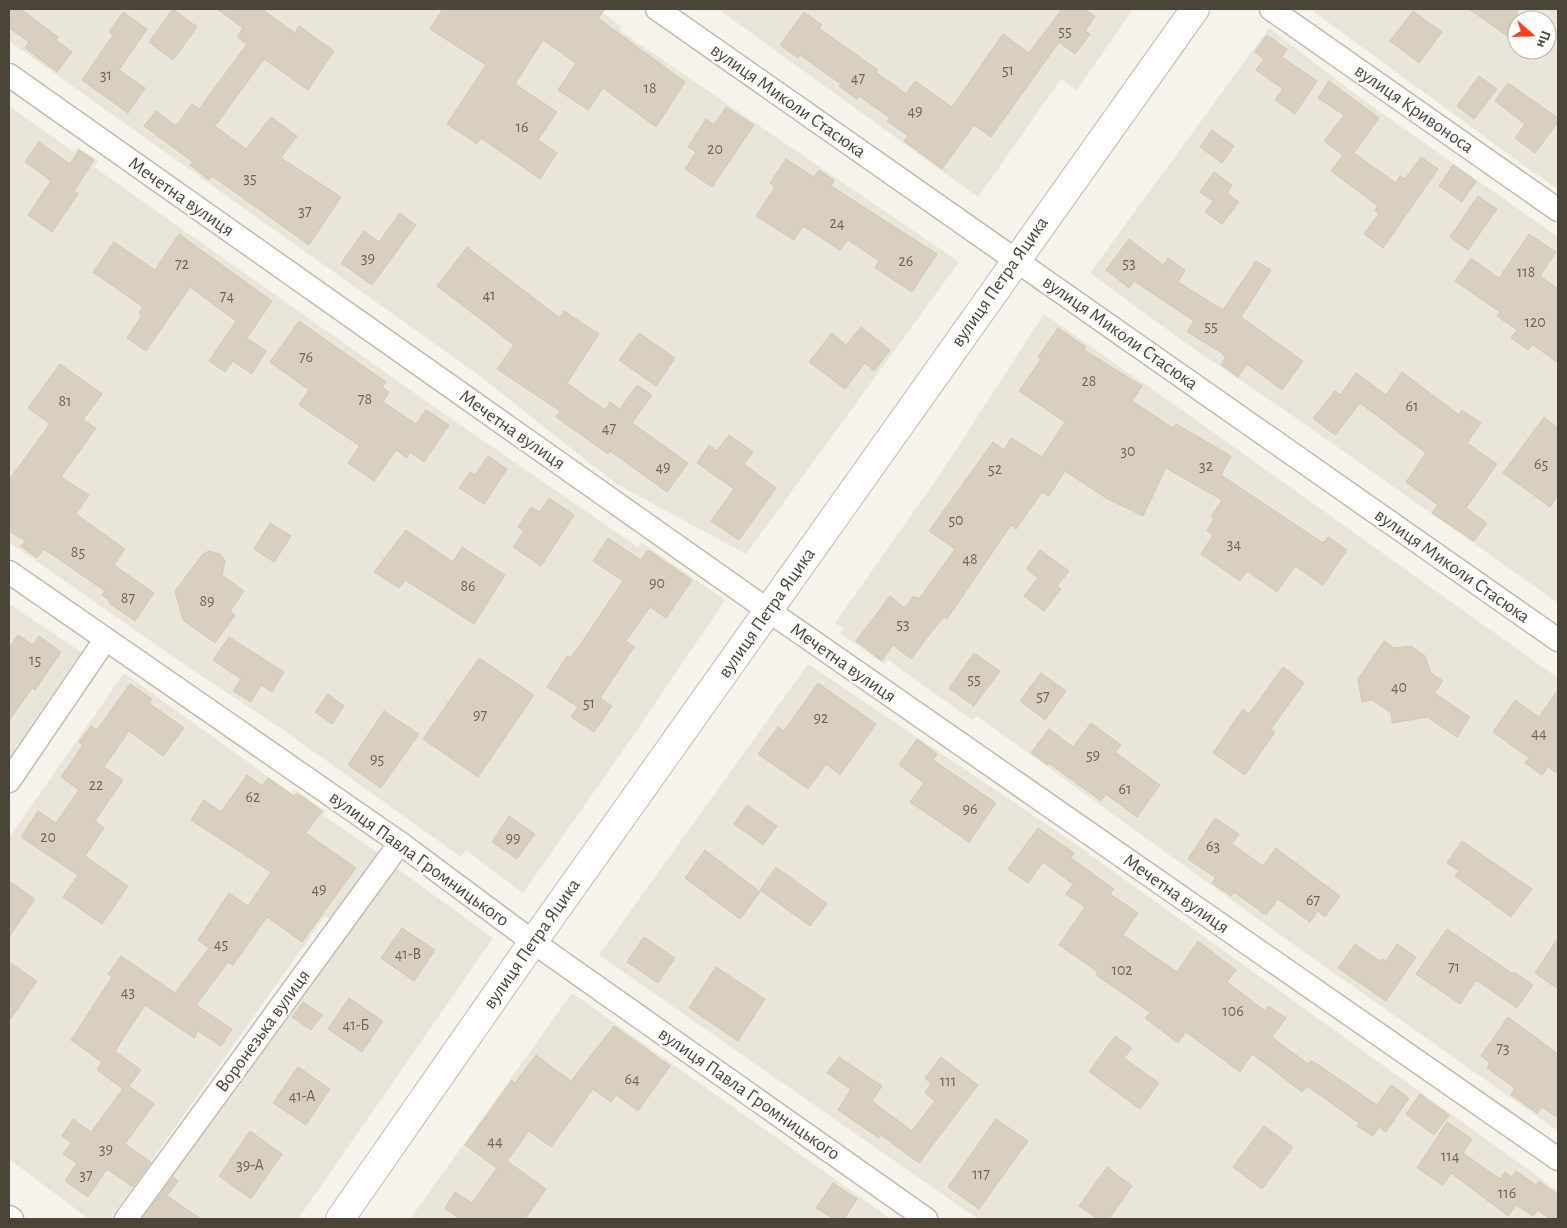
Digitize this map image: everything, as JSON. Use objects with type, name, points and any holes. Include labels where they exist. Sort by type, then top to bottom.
[{"type":"street","name":"вулиця Миколи Стасюка","points":[[657,9],[1558,640]]},
{"type":"street","name":"вулиця Петра Яцика","points":[[340,1219],[533,942],[1195,9]]},
{"type":"street","name":"вулиця Кривоноса","points":[[1271,9],[1558,210]]},
{"type":"street","name":"Мечетна вулиця","points":[[9,75],[769,611],[1558,1159]]},
{"type":"street","name":"вулиця Павла Громницького","points":[[9,572],[400,843],[533,942],[926,1219]]},
{"type":"street","points":[[9,781],[105,640]]},
{"type":"street","name":"Воронезька вулиця","points":[[126,1219],[400,843]]},
{"type":"shaded area","points":[[9,9],[597,9],[621,26],[619,30],[959,262],[746,554],[615,483],[480,376],[9,41]]},
{"type":"shaded area","points":[[718,9],[1133,9],[1077,90],[1061,79],[978,197]]},
{"type":"shaded area","points":[[1310,9],[1558,9],[1558,189],[1533,172]]},
{"type":"shaded area","points":[[1269,28],[1366,102],[1558,237],[1558,603],[1302,422],[1187,344],[1090,273]]},
{"type":"shaded area","points":[[9,106],[74,152],[78,147],[98,161],[94,167],[440,411],[638,547],[641,542],[725,600],[631,739],[523,893],[466,850],[461,857],[282,729],[188,667],[9,542]]},
{"type":"shaded area","points":[[1044,314],[1558,678],[1558,1131],[1269,927],[977,716],[972,720],[888,660],[885,665],[840,633],[843,628],[835,623],[939,476]]},
{"type":"shaded area","points":[[9,604],[81,652],[9,758]]},
{"type":"shaded area","points":[[808,664],[1064,836],[1558,1191],[1558,1219],[978,1219],[599,955]]},
{"type":"shaded area","points":[[124,673],[291,793],[294,789],[326,811],[323,815],[378,853],[333,921],[325,916],[110,1219],[89,1219],[9,1159],[9,838]]},
{"type":"shaded area","points":[[395,867],[493,938],[298,1219],[130,1219]]},
{"type":"shaded area","points":[[572,993],[891,1219],[410,1219]]},
{"type":"building","points":[[9,9],[21,9],[58,37],[56,40],[72,52],[57,72],[25,48],[29,42],[9,28]]},
{"type":"building","points":[[173,9],[197,27],[173,60],[149,42]]},
{"type":"building","points":[[217,9],[262,9],[295,33],[299,26],[334,51],[308,90],[264,59],[215,126],[246,149],[271,117],[297,136],[281,158],[341,197],[309,245],[212,176],[209,180],[190,165],[193,162],[144,126],[156,111],[176,126],[192,104],[199,109],[247,44],[237,37],[243,28]]},
{"type":"building","points":[[443,9],[605,9],[598,18],[685,82],[656,127],[603,88],[588,110],[558,90],[576,63],[543,40],[515,84],[557,112],[538,140],[557,153],[540,179],[481,138],[477,144],[447,124],[486,65],[430,29]]},
{"type":"building","points":[[1062,9],[1085,9],[1095,16],[1085,31],[1090,34],[1075,54],[1059,42],[991,137],[974,125],[942,169],[904,141],[908,136],[887,121],[890,118],[859,96],[857,99],[839,86],[841,84],[800,55],[798,58],[780,45],[804,12],[822,25],[819,28],[878,70],[876,72],[906,94],[915,81],[952,107],[1003,34],[1029,53]]},
{"type":"building","points":[[1469,9],[1517,9],[1507,10],[1507,36]]},
{"type":"building","points":[[1413,11],[1442,32],[1419,63],[1390,41]]},
{"type":"building","points":[[123,12],[147,29],[119,70],[145,88],[128,113],[82,80],[113,35],[109,32]]},
{"type":"building","points":[[1267,35],[1287,49],[1282,57],[1317,81],[1295,114],[1275,100],[1283,89],[1256,70],[1264,59],[1255,52]]},
{"type":"building","points":[[1479,76],[1497,89],[1474,119],[1457,106]]},
{"type":"building","points":[[1329,81],[1379,118],[1354,153],[1396,183],[1400,176],[1405,179],[1421,157],[1438,169],[1383,248],[1364,234],[1379,214],[1375,211],[1378,206],[1331,171],[1343,155],[1324,141],[1344,115],[1318,98]]},
{"type":"building","points":[[1508,83],[1558,118],[1558,122],[1535,153],[1515,138],[1525,124],[1495,101]]},
{"type":"building","points":[[726,107],[754,125],[712,187],[685,169],[696,152],[688,147],[706,119],[714,125]]},
{"type":"building","points":[[1212,130],[1234,146],[1222,163],[1200,147]]},
{"type":"building","points":[[39,142],[70,164],[79,150],[94,160],[74,191],[78,194],[52,232],[28,215],[51,181],[25,162]]},
{"type":"building","points":[[786,159],[814,177],[819,170],[834,180],[831,186],[937,254],[912,292],[875,268],[879,261],[848,240],[840,250],[803,226],[794,240],[756,216],[775,187],[770,183]]},
{"type":"building","points":[[1453,165],[1476,181],[1462,202],[1439,186]]},
{"type":"building","points":[[1214,172],[1232,185],[1227,193],[1239,202],[1222,224],[1205,212],[1213,201],[1200,192]]},
{"type":"building","points":[[1478,196],[1497,209],[1468,250],[1450,237]]},
{"type":"building","points":[[400,213],[416,225],[372,285],[341,263],[364,231],[379,242]]},
{"type":"building","points":[[179,234],[272,301],[247,338],[266,351],[252,374],[233,361],[225,372],[209,361],[236,321],[190,287],[146,351],[127,338],[142,315],[139,313],[143,307],[93,272],[114,242],[155,270]]},
{"type":"building","points":[[1529,234],[1556,252],[1540,276],[1558,289],[1558,363],[1532,344],[1528,350],[1511,338],[1517,330],[1497,316],[1500,312],[1455,281],[1471,258],[1499,278]]},
{"type":"building","points":[[1129,239],[1163,265],[1168,258],[1185,270],[1178,282],[1223,310],[1256,261],[1271,270],[1241,317],[1303,361],[1282,390],[1247,364],[1238,377],[1221,365],[1225,358],[1222,353],[1187,332],[1194,321],[1134,281],[1129,288],[1106,270]]},
{"type":"building","points":[[467,247],[560,318],[564,311],[599,334],[567,383],[605,410],[610,402],[620,409],[637,385],[652,395],[632,423],[688,463],[667,492],[610,451],[608,454],[556,417],[560,411],[497,369],[514,345],[437,286]]},
{"type":"building","points":[[299,321],[386,382],[382,387],[389,392],[383,402],[416,424],[426,410],[449,425],[424,462],[410,452],[407,458],[396,450],[374,481],[348,463],[360,446],[299,405],[309,390],[270,362]]},
{"type":"building","points":[[861,327],[890,350],[874,371],[865,363],[845,389],[809,362],[832,333],[846,345]]},
{"type":"building","points":[[1058,328],[1086,347],[1084,350],[1142,386],[1132,401],[1173,428],[1176,424],[1231,456],[1221,475],[1323,543],[1328,537],[1347,550],[1323,585],[1295,566],[1277,592],[1247,571],[1240,581],[1201,554],[1213,535],[1207,531],[1214,519],[1211,517],[1222,500],[1166,468],[1143,516],[1106,498],[1065,471],[1049,496],[1042,492],[1016,529],[1011,525],[947,619],[944,617],[911,659],[893,645],[882,661],[856,641],[890,596],[905,608],[914,596],[919,599],[955,549],[929,531],[993,442],[1004,450],[1011,438],[1042,457],[1065,422],[1019,391],[1041,359],[1038,357]]},
{"type":"building","points":[[639,333],[675,358],[656,386],[619,360]]},
{"type":"building","points":[[60,364],[102,394],[83,420],[96,428],[61,477],[89,495],[76,514],[125,549],[114,565],[154,593],[135,621],[109,603],[110,601],[102,595],[105,591],[44,549],[37,558],[21,546],[25,541],[9,531],[9,480],[50,424],[28,408]]},
{"type":"building","points":[[1402,372],[1459,415],[1462,410],[1481,423],[1467,443],[1497,464],[1466,508],[1487,523],[1474,541],[1432,513],[1438,505],[1406,482],[1426,453],[1360,403],[1335,435],[1313,418],[1335,391],[1340,395],[1356,373],[1386,395]]},
{"type":"building","points":[[1544,417],[1558,428],[1558,495],[1550,507],[1503,473]]},
{"type":"building","points":[[729,435],[753,452],[744,464],[776,488],[739,540],[711,521],[734,489],[697,463],[709,445],[717,451]]},
{"type":"building","points":[[488,456],[507,469],[484,504],[459,488],[470,472],[475,475]]},
{"type":"building","points":[[549,498],[574,515],[541,566],[513,547],[524,531],[518,527],[531,507],[540,512]]},
{"type":"building","points":[[270,523],[291,536],[274,562],[254,549]]},
{"type":"building","points":[[406,530],[453,562],[462,547],[505,575],[474,624],[405,580],[399,588],[374,572]]},
{"type":"building","points":[[608,538],[641,560],[648,550],[692,580],[666,618],[650,607],[626,641],[634,647],[600,698],[612,706],[594,732],[571,717],[578,707],[547,687],[567,656],[570,658],[580,645],[623,581],[593,561]]},
{"type":"building","points":[[1040,550],[1069,571],[1057,586],[1061,589],[1044,611],[1024,596],[1038,578],[1026,569]]},
{"type":"building","points":[[209,551],[220,554],[225,561],[222,575],[244,591],[230,611],[235,615],[215,643],[183,620],[175,591],[203,554]]},
{"type":"building","points":[[18,635],[33,645],[39,636],[61,652],[35,690],[32,688],[9,721],[9,648]]},
{"type":"building","points":[[229,637],[284,672],[272,692],[261,685],[251,702],[233,691],[241,679],[213,660]]},
{"type":"building","points":[[1384,641],[1394,648],[1411,646],[1425,656],[1431,673],[1443,681],[1434,693],[1470,717],[1457,737],[1427,717],[1392,723],[1391,713],[1372,700],[1362,702],[1358,679]]},
{"type":"building","points":[[974,653],[1000,671],[974,706],[949,688]]},
{"type":"building","points":[[479,658],[534,695],[478,777],[423,739]]},
{"type":"building","points":[[1283,667],[1304,683],[1271,729],[1275,732],[1245,775],[1213,753],[1243,709],[1249,714]]},
{"type":"building","points":[[1041,673],[1066,691],[1045,720],[1020,701]]},
{"type":"building","points":[[818,683],[876,724],[840,775],[826,764],[808,789],[758,754],[778,727],[784,731]]},
{"type":"building","points":[[130,684],[152,699],[149,703],[184,728],[163,756],[129,731],[104,767],[123,780],[95,821],[104,828],[85,856],[128,886],[102,924],[63,897],[78,875],[21,837],[38,811],[56,823],[79,790],[61,777],[83,745],[79,742],[91,726],[97,730]]},
{"type":"building","points":[[1558,690],[1558,774],[1548,767],[1542,775],[1525,763],[1529,758],[1493,732],[1515,700],[1539,717]]},
{"type":"building","points":[[328,694],[344,706],[332,724],[315,712]]},
{"type":"building","points":[[384,711],[419,734],[381,788],[348,765]]},
{"type":"building","points":[[1091,723],[1121,745],[1115,752],[1160,785],[1137,817],[1106,794],[1101,801],[1049,763],[1048,765],[1031,753],[1049,729],[1073,747]]},
{"type":"building","points":[[917,739],[937,754],[933,760],[996,803],[969,842],[910,802],[924,783],[899,765]]},
{"type":"building","points":[[247,775],[262,786],[268,778],[294,796],[297,793],[322,811],[306,833],[356,868],[302,942],[267,917],[233,965],[228,962],[196,1005],[232,1029],[221,1046],[198,1031],[194,1038],[145,1005],[115,1051],[141,1070],[129,1086],[154,1104],[125,1144],[151,1162],[133,1187],[107,1169],[88,1197],[65,1181],[77,1163],[63,1154],[71,1143],[62,1136],[73,1119],[91,1132],[123,1089],[97,1070],[102,1062],[71,1040],[112,977],[108,974],[121,956],[175,993],[209,948],[198,940],[229,893],[248,906],[271,872],[191,820],[204,800],[221,812]]},
{"type":"building","points":[[747,805],[777,826],[763,845],[734,824]]},
{"type":"building","points":[[509,816],[535,834],[517,859],[492,842]]},
{"type":"building","points":[[1215,818],[1239,834],[1232,844],[1263,866],[1276,848],[1340,896],[1325,917],[1318,911],[1310,922],[1278,899],[1266,915],[1234,892],[1231,896],[1212,883],[1216,878],[1188,859]]},
{"type":"building","points":[[1038,828],[1074,853],[1071,858],[1114,889],[1110,894],[1138,913],[1123,935],[1177,972],[1198,941],[1236,970],[1227,982],[1265,1011],[1268,1006],[1286,1018],[1272,1037],[1308,1064],[1310,1061],[1314,1062],[1377,1105],[1391,1085],[1409,1098],[1386,1132],[1379,1127],[1373,1136],[1357,1126],[1359,1123],[1307,1086],[1302,1092],[1252,1054],[1240,1072],[1186,1032],[1178,1043],[1145,1018],[1150,1012],[1096,975],[1098,972],[1059,945],[1085,907],[1066,894],[1073,884],[1043,862],[1028,883],[1008,869]]},
{"type":"building","points":[[1462,841],[1532,889],[1511,917],[1455,876],[1459,871],[1447,863]]},
{"type":"building","points":[[705,850],[760,892],[740,919],[685,878]]},
{"type":"building","points":[[776,867],[827,904],[810,926],[760,890]]},
{"type":"building","points":[[9,881],[35,899],[9,937]]},
{"type":"building","points":[[402,928],[435,950],[414,981],[381,958]]},
{"type":"building","points":[[1447,929],[1513,974],[1514,972],[1533,985],[1517,1008],[1476,980],[1460,1004],[1416,974]]},
{"type":"building","points":[[644,937],[675,958],[658,983],[627,962]]},
{"type":"building","points":[[1558,938],[1558,989],[1535,973]]},
{"type":"building","points":[[1355,944],[1381,962],[1382,959],[1386,961],[1397,944],[1416,957],[1386,1001],[1338,968]]},
{"type":"building","points":[[9,962],[37,981],[9,1021]]},
{"type":"building","points":[[716,967],[765,999],[738,1041],[689,1008]]},
{"type":"building","points":[[349,998],[383,1021],[362,1052],[328,1029]]},
{"type":"building","points":[[303,1002],[322,1015],[311,1030],[292,1017]]},
{"type":"building","points":[[1508,1017],[1558,1054],[1558,1118],[1542,1107],[1537,1113],[1511,1095],[1515,1088],[1487,1068],[1490,1063],[1481,1056]]},
{"type":"building","points":[[614,1026],[670,1066],[638,1111],[616,1095],[611,1102],[593,1089],[551,1147],[529,1131],[507,1161],[546,1189],[525,1219],[460,1219],[445,1208],[455,1192],[472,1203],[497,1168],[465,1145],[512,1080],[515,1083],[536,1055],[571,1081]]},
{"type":"building","points":[[1115,1036],[1132,1048],[1124,1058],[1159,1083],[1140,1109],[1089,1072]]},
{"type":"building","points":[[839,1057],[882,1086],[872,1101],[912,1131],[935,1101],[925,1093],[931,1084],[925,1078],[941,1057],[978,1085],[919,1163],[881,1135],[879,1138],[838,1110],[851,1089],[827,1073]]},
{"type":"building","points":[[298,1067],[330,1089],[306,1125],[273,1103]]},
{"type":"building","points":[[1420,1094],[1449,1115],[1434,1135],[1406,1114]]},
{"type":"building","points":[[996,1119],[1028,1141],[979,1209],[948,1187]]},
{"type":"building","points":[[1447,1122],[1472,1139],[1463,1153],[1500,1179],[1505,1172],[1512,1177],[1516,1171],[1536,1185],[1539,1181],[1558,1195],[1558,1219],[1550,1219],[1538,1210],[1533,1216],[1516,1205],[1508,1216],[1451,1173],[1443,1185],[1417,1168]]},
{"type":"building","points":[[1264,1126],[1293,1147],[1262,1189],[1233,1167]]},
{"type":"building","points":[[250,1131],[282,1154],[251,1199],[219,1176]]},
{"type":"building","points":[[1107,1167],[1132,1186],[1109,1219],[1098,1219],[1079,1206]]},
{"type":"building","points":[[173,1177],[178,1181],[167,1196],[201,1219],[142,1219]]},
{"type":"building","points":[[833,1183],[857,1199],[844,1219],[834,1219],[816,1208]]}]
